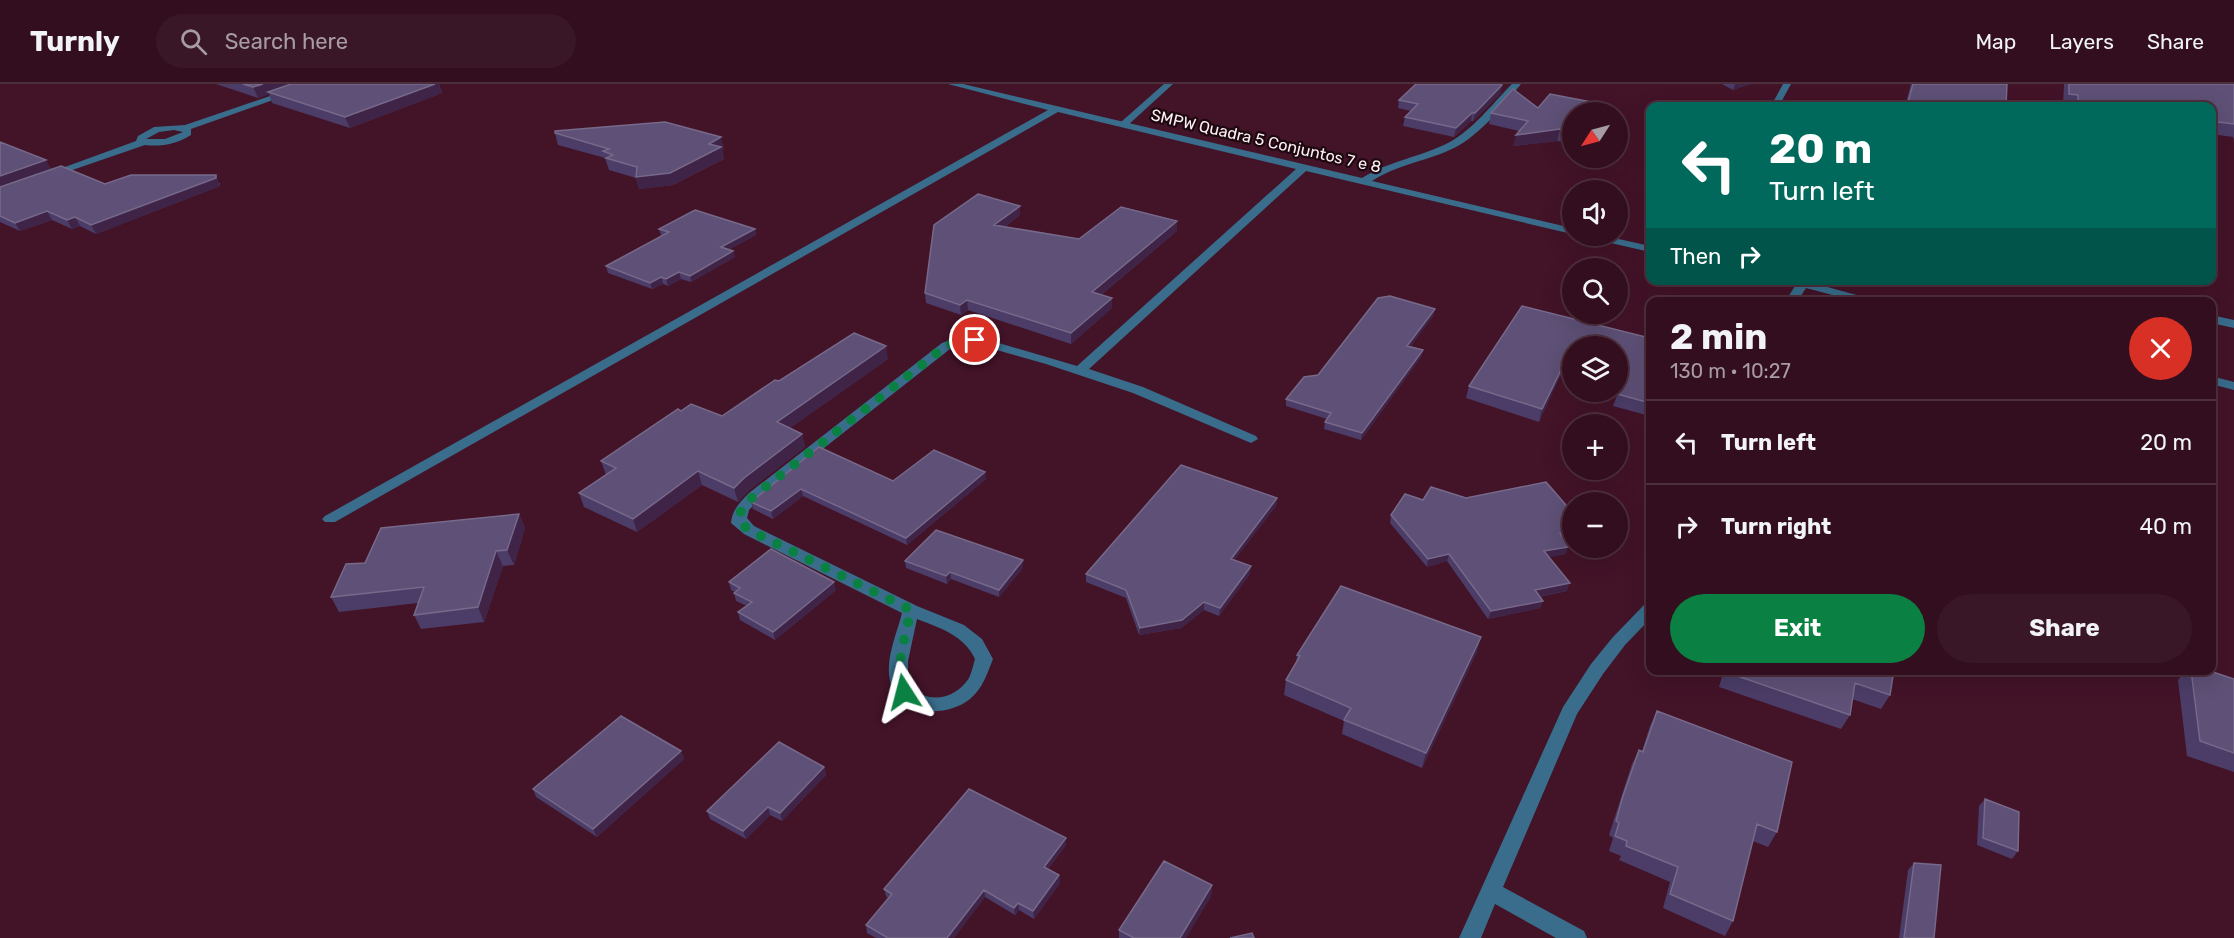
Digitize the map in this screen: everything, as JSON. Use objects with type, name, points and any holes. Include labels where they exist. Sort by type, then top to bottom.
[{"type":"street","points":[[33,181],[144,142],[158,143],[177,139],[188,133],[186,128],[314,84]]},
{"type":"street","name":"SMPW Quadra 5 Conjuntos 7 e 8","points":[[952,84],[1562,229]]},
{"type":"street","points":[[1124,124],[1169,84]]},
{"type":"street","points":[[1365,181],[1382,170],[1450,146],[1468,135],[1517,84]]},
{"type":"street","points":[[1780,102],[1787,84]]},
{"type":"street","points":[[330,519],[1056,108]]},
{"type":"street","points":[[1079,371],[1303,168]]},
{"type":"street","points":[[1628,244],[1646,248]]},
{"type":"street","points":[[1794,297],[1802,285],[1854,297]]},
{"type":"street","points":[[2216,320],[2234,324]]},
{"type":"street","points":[[911,610],[898,679],[904,692],[916,702],[927,707],[942,706],[963,695],[977,680],[984,659],[976,643],[958,629],[911,610],[749,530],[740,523],[741,509],[754,496],[918,367],[956,342],[975,340],[1149,394],[1251,439]]},
{"type":"street","points":[[2216,381],[2234,386]]},
{"type":"street","points":[[1470,938],[1569,712],[1597,669],[1619,641],[1646,613]]},
{"type":"street","points":[[1492,891],[1576,938]]},
{"type":"building","points":[[243,84],[263,84],[253,87]]},
{"type":"building","points":[[291,84],[435,84],[345,117],[268,92]]},
{"type":"building","points":[[1416,84],[1502,85],[1475,113],[1472,113],[1456,128],[1405,117],[1418,104],[1399,100]]},
{"type":"building","points":[[1913,84],[2007,84],[2006,102],[1908,102]]},
{"type":"building","points":[[2069,84],[2234,84],[2234,124],[2216,122],[2216,102],[2078,102],[2078,95],[2069,94]]},
{"type":"building","points":[[1513,89],[1538,108],[1550,94],[1592,102],[1562,102],[1562,130],[1516,135],[1528,121],[1491,113]]},
{"type":"building","points":[[665,122],[721,137],[709,144],[721,147],[670,173],[636,177],[637,167],[606,158],[613,155],[603,151],[609,149],[555,133],[555,131]]},
{"type":"building","points":[[0,142],[46,160],[0,176]]},
{"type":"building","points":[[61,166],[105,184],[131,175],[216,175],[216,178],[91,225],[75,217],[67,220],[47,211],[15,223],[0,216],[0,187]]},
{"type":"building","points":[[978,194],[1020,206],[994,225],[1079,239],[1121,207],[1177,221],[1092,292],[1112,298],[1071,333],[967,300],[960,305],[925,293],[934,225]]},
{"type":"building","points":[[695,210],[755,229],[721,247],[733,251],[690,276],[679,272],[666,279],[661,277],[650,283],[606,266],[669,232],[659,229]]},
{"type":"building","points":[[1390,296],[1435,309],[1407,346],[1423,350],[1362,433],[1325,422],[1331,413],[1286,399],[1304,377],[1318,375],[1378,298]]},
{"type":"building","points":[[1522,306],[1562,316],[1562,324],[1594,324],[1646,337],[1646,402],[1628,397],[1628,336],[1562,336],[1562,368],[1542,409],[1469,386]]},
{"type":"building","points":[[854,333],[886,346],[777,422],[802,434],[734,488],[698,471],[633,519],[579,493],[616,468],[601,461],[678,409],[681,411],[691,404],[722,416],[775,380],[779,381]]},
{"type":"building","points":[[819,447],[893,481],[934,450],[985,472],[906,538],[801,489],[771,511],[751,502]]},
{"type":"building","points":[[1181,465],[1277,498],[1231,559],[1251,566],[1220,608],[1204,602],[1182,620],[1140,628],[1126,590],[1086,574]]},
{"type":"building","points":[[1546,482],[1562,500],[1562,533],[1560,533],[1562,548],[1544,551],[1570,583],[1535,590],[1543,601],[1491,611],[1449,554],[1428,559],[1391,515],[1405,494],[1423,500],[1431,487],[1466,498]]},
{"type":"building","points":[[519,514],[507,550],[496,551],[478,607],[414,615],[424,587],[331,597],[346,564],[365,563],[381,528]]},
{"type":"building","points":[[936,530],[1023,560],[999,590],[950,572],[946,576],[905,561]]},
{"type":"building","points":[[771,549],[834,582],[773,632],[738,612],[752,602],[734,593],[740,588],[729,582]]},
{"type":"building","points":[[1341,586],[1481,637],[1426,753],[1344,720],[1351,708],[1286,680],[1300,656],[1297,655]]},
{"type":"building","points":[[2216,673],[2234,679],[2234,753],[2200,741],[2192,675],[2216,675]]},
{"type":"building","points":[[1735,675],[1893,675],[1890,695],[1855,683],[1850,715]]},
{"type":"building","points":[[1657,711],[1792,762],[1777,832],[1757,824],[1733,921],[1670,894],[1678,867],[1626,846],[1627,841],[1615,836],[1619,823],[1616,821],[1623,796],[1639,750],[1643,752]]},
{"type":"building","points":[[621,716],[681,751],[593,829],[533,789]]},
{"type":"building","points":[[779,742],[824,767],[780,813],[768,807],[743,831],[707,811]]},
{"type":"building","points":[[969,789],[1066,838],[1044,867],[1059,875],[1033,911],[1018,903],[1014,908],[984,890],[947,938],[888,938],[866,925],[892,894],[884,889]]},
{"type":"building","points":[[1985,799],[2019,812],[2018,851],[1983,838]]},
{"type":"building","points":[[1164,861],[1212,885],[1180,938],[1134,938],[1119,930]]},
{"type":"building","points":[[1914,863],[1941,865],[1934,938],[1904,938]]},
{"type":"building","points":[[1252,933],[1254,938],[1230,938]]},
{"type":"route","points":[[904,692],[898,679],[911,610],[749,530],[740,523],[739,516],[741,509],[754,496],[946,346],[964,340],[975,340]]}]
